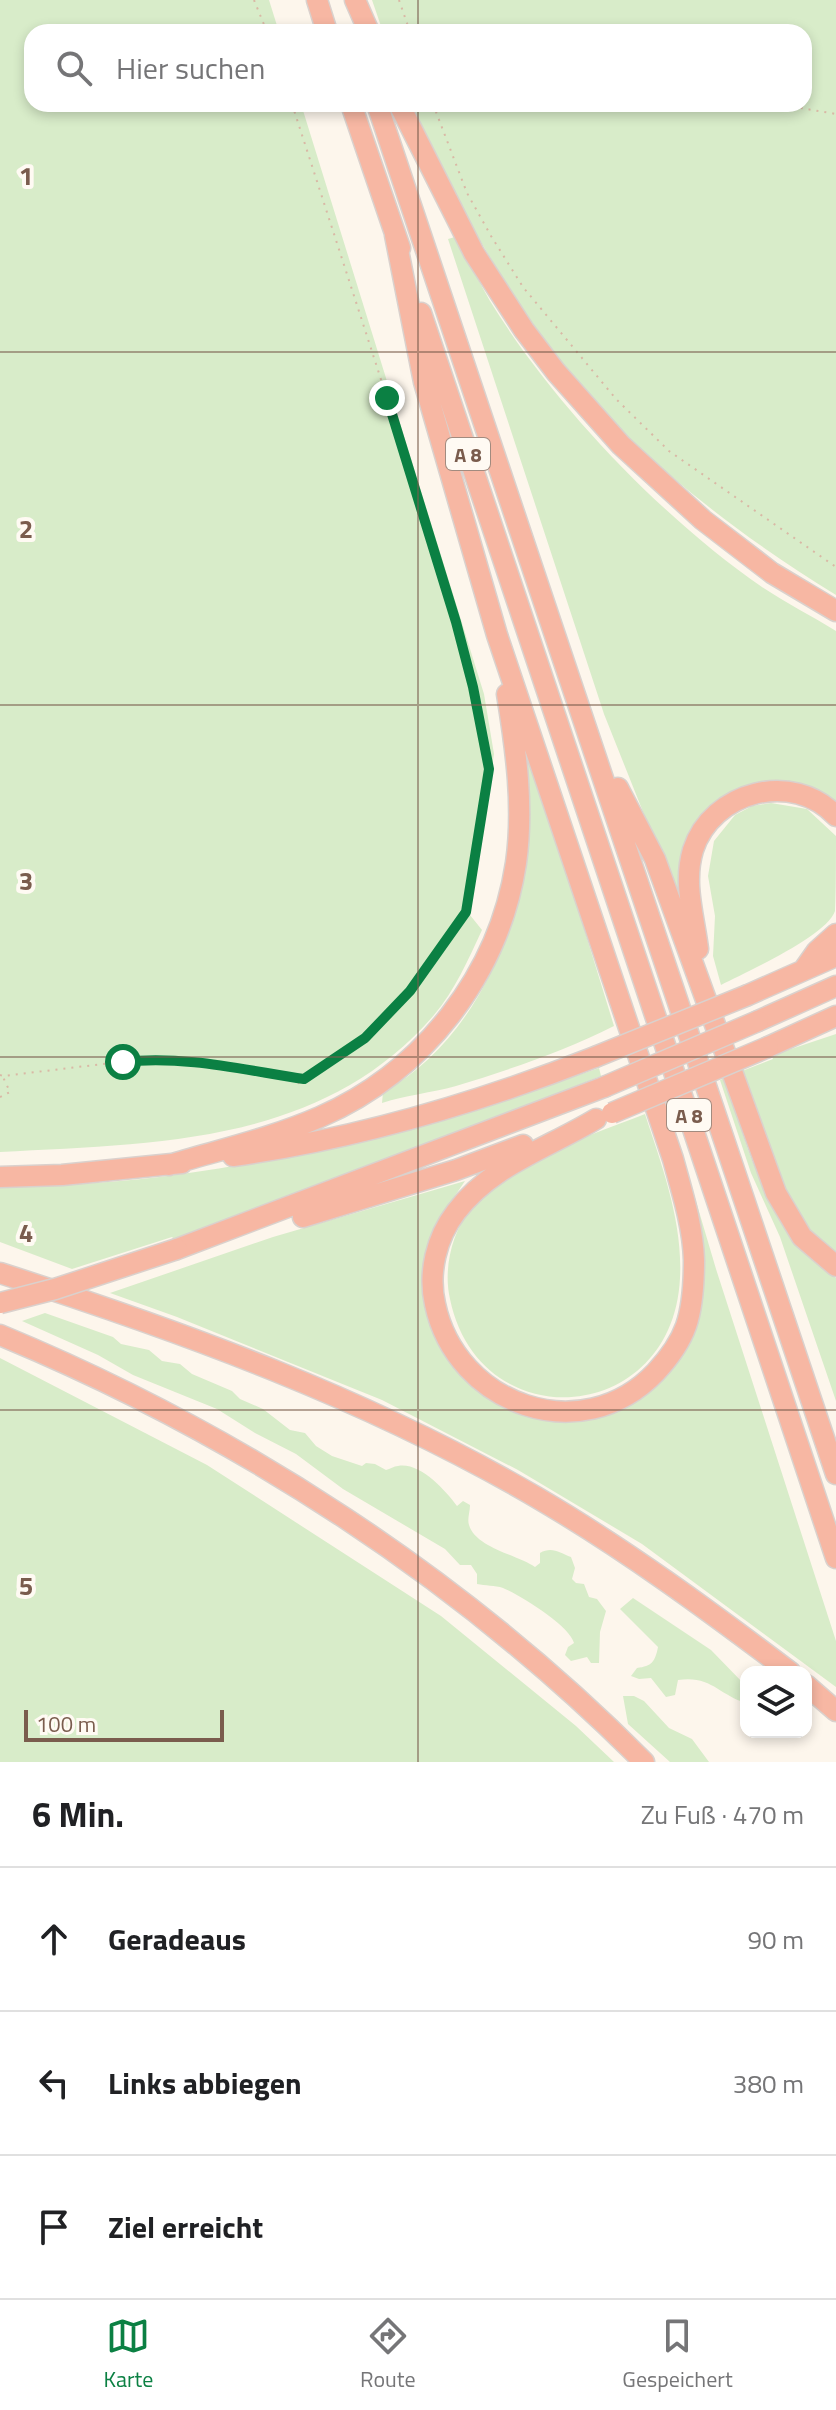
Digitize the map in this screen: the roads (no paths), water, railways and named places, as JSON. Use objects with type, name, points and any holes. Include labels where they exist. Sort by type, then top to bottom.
[{"type":"highway","points":[[317,0],[324,24]]},
{"type":"highway","points":[[343,0],[350,24]]},
{"type":"highway","points":[[355,0],[366,24]]},
{"type":"highway","name":"A 8","points":[[354,112],[836,1558]]},
{"type":"highway","name":"A 8","points":[[380,112],[836,1474]]},
{"type":"highway","points":[[403,112],[474,253],[524,330],[556,372],[621,445],[703,520],[772,573],[836,611]]},
{"type":"highway","points":[[395,235],[424,382],[497,635],[673,1159],[691,1228],[694,1259],[692,1301],[686,1327],[673,1351],[635,1390],[597,1407],[544,1411],[516,1403],[492,1391],[469,1372],[452,1351],[439,1324],[432,1291],[433,1263],[453,1215],[474,1191],[508,1164],[604,1116]]},
{"type":"highway","points":[[169,1165],[319,1118],[365,1094],[403,1065],[430,1039],[475,981],[507,906],[518,838],[517,761],[497,635]]},
{"type":"highway","points":[[590,735],[655,859],[776,1193],[802,1237],[836,1266]]},
{"type":"highway","points":[[700,977],[689,871],[694,847],[707,825],[731,803],[769,791],[796,793],[836,816]]},
{"type":"highway","points":[[803,972],[817,951],[836,934]]},
{"type":"highway","points":[[0,1177],[169,1165],[270,1151],[352,1133],[548,1076],[836,956]]},
{"type":"highway","points":[[0,1303],[55,1289],[185,1246],[604,1087],[836,986]]},
{"type":"highway","points":[[185,1246],[288,1221],[456,1170],[604,1116],[831,1020]]},
{"type":"highway","points":[[0,1273],[205,1343],[322,1390],[441,1446],[535,1497],[619,1549],[782,1666]]},
{"type":"highway","points":[[0,1335],[126,1392],[214,1438],[348,1521],[448,1592],[524,1652],[644,1762]]},
{"type":"highway","points":[[812,1690],[836,1711]]}]
